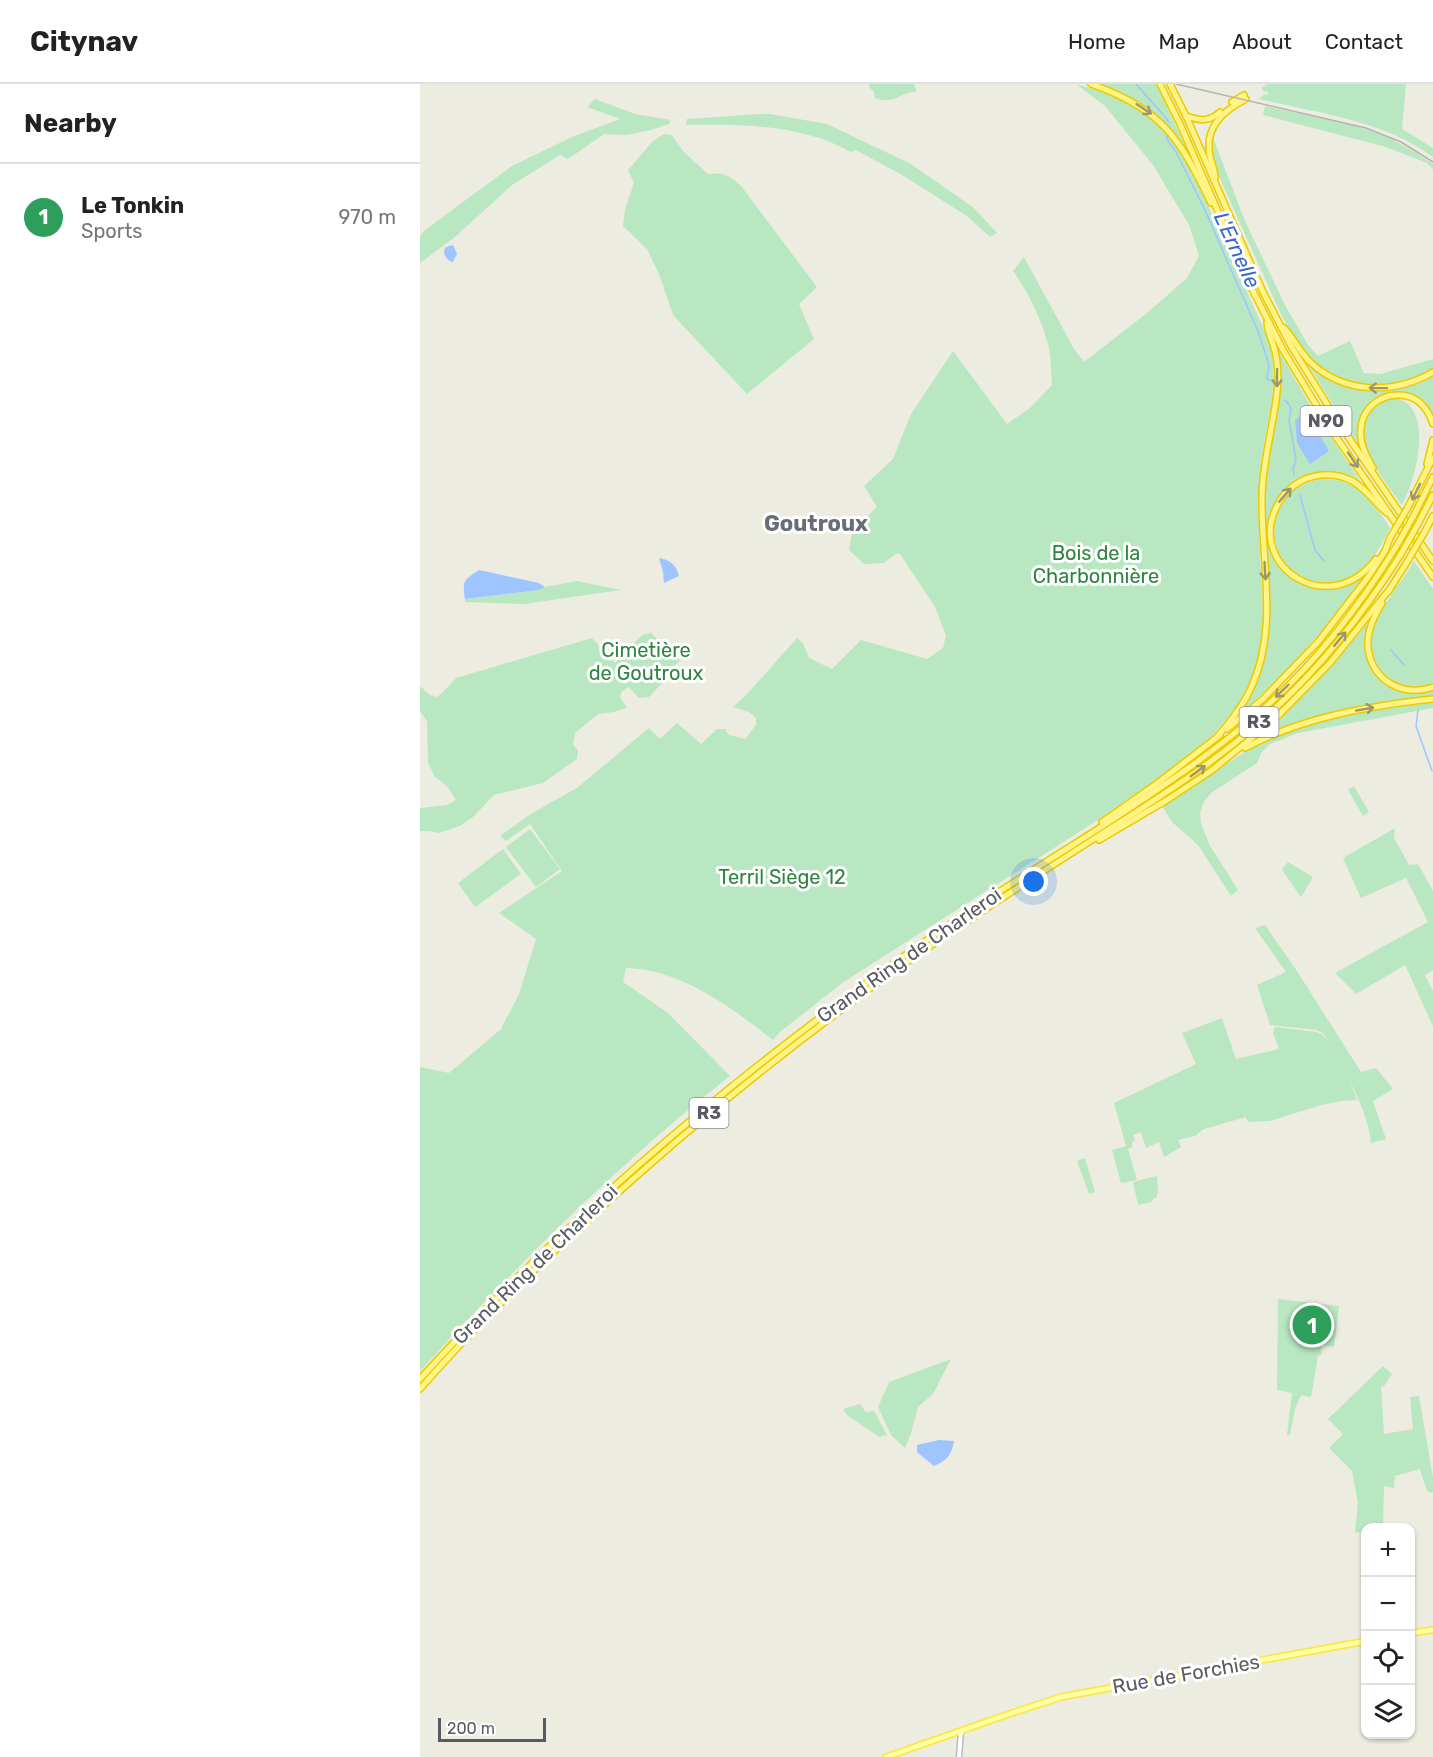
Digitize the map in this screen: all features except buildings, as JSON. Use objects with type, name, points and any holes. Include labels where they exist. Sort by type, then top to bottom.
[{"type":"highway","points":[[1091,84],[1131,100],[1155,117],[1167,129],[1184,150],[1219,215]]},
{"type":"highway","name":"N90","points":[[1160,84],[1267,321],[1316,404],[1433,577]]},
{"type":"highway","name":"N90","points":[[1170,84],[1278,322],[1306,372],[1433,561]]},
{"type":"highway","points":[[1186,117],[1206,120],[1214,118],[1225,107],[1245,97],[1220,116],[1211,132],[1209,150],[1215,172],[1215,182]]},
{"type":"highway","points":[[1217,737],[1250,690],[1266,636],[1262,494],[1265,459],[1276,403],[1278,370],[1267,321]]},
{"type":"highway","points":[[1278,322],[1313,364],[1341,381],[1363,388],[1387,388],[1412,383],[1433,372]]},
{"type":"highway","points":[[1378,481],[1362,446],[1361,426],[1369,408],[1384,397],[1402,395],[1424,406],[1433,424]]},
{"type":"highway","points":[[1424,475],[1433,440]]},
{"type":"highway","points":[[1392,517],[1380,508],[1363,488],[1345,478],[1325,475],[1305,479],[1289,489],[1278,503],[1271,522],[1272,543],[1280,562],[1287,570],[1311,585],[1322,587],[1340,585],[1357,578],[1369,568],[1389,541],[1433,458]]},
{"type":"highway","name":"Grand Ring de Charleroi","points":[[420,1379],[482,1313],[567,1230],[700,1112],[804,1029],[901,958],[1209,754],[1262,710],[1296,678],[1334,636],[1356,607],[1396,547],[1433,477]]},
{"type":"highway","name":"Grand Ring de Charleroi","points":[[420,1389],[537,1268],[615,1195],[704,1117],[809,1034],[903,965],[987,907],[1185,780],[1268,716],[1294,691],[1362,612],[1401,554],[1433,495]]},
{"type":"highway","points":[[1433,516],[1376,613],[1370,630],[1368,650],[1372,664],[1383,678],[1401,689],[1420,690],[1433,687]]},
{"type":"highway","points":[[1085,837],[1090,830],[1159,782],[1263,699],[1318,642],[1369,576],[1389,541]]},
{"type":"highway","points":[[1078,849],[1090,846],[1167,800],[1231,756],[1275,719],[1316,679],[1389,590]]},
{"type":"highway","points":[[1231,756],[1275,733],[1304,722],[1333,715],[1433,699]]},
{"type":"main road","points":[[1415,1633],[1433,1630]]},
{"type":"main road","name":"Rue de Forchies","points":[[886,1757],[1061,1697],[1361,1642]]},
{"type":"street","points":[[959,1757],[962,1730]]},
{"type":"green space","points":[[869,84],[914,84],[917,92],[882,100],[875,98]]},
{"type":"green space","name":"Bois de la Charbonnière","points":[[1076,84],[1139,109],[1168,134],[1186,160],[1200,188],[1268,338],[1274,373],[1259,495],[1263,628],[1256,667],[1248,687],[1238,705],[1213,735],[1164,774],[1090,825],[842,983],[773,1040],[705,992],[666,975],[626,968],[623,982],[668,1013],[730,1076],[648,1144],[569,1217],[420,1371],[420,1067],[449,1073],[501,1029],[519,994],[536,939],[499,913],[562,871],[530,824],[506,841],[500,836],[529,815],[577,788],[649,728],[660,739],[677,723],[701,744],[717,729],[725,729],[729,735],[745,739],[756,725],[756,718],[749,712],[733,707],[797,638],[803,643],[809,658],[832,669],[861,640],[927,659],[943,648],[946,635],[935,607],[900,554],[897,553],[884,563],[864,564],[849,550],[852,531],[877,507],[864,486],[893,459],[911,414],[953,351],[1007,424],[1030,408],[1052,385],[1049,348],[1043,327],[1030,298],[1013,271],[1024,257],[1074,349],[1084,362],[1147,313],[1187,278],[1199,256],[1189,225],[1153,165],[1105,106]]},
{"type":"green space","points":[[1096,84],[1156,84],[1190,156],[1171,130],[1146,108],[1117,92]]},
{"type":"green space","points":[[1268,84],[1406,84],[1402,129],[1433,148],[1433,157],[1394,135],[1372,127],[1259,99],[1265,94],[1269,95],[1262,87]]},
{"type":"green space","points":[[595,99],[635,114],[671,120],[669,124],[651,130],[627,135],[604,134],[568,159],[560,155],[512,185],[455,237],[420,263],[420,236],[425,230],[512,166],[572,137],[620,119],[587,107]]},
{"type":"green space","points":[[1265,106],[1370,130],[1433,164],[1433,169],[1427,163],[1386,147],[1263,115]]},
{"type":"green space","points":[[760,114],[827,124],[911,164],[974,208],[997,233],[990,237],[967,216],[902,175],[856,150],[851,152],[832,143],[792,131],[749,126],[686,125],[687,119]]},
{"type":"green space","points":[[664,134],[672,135],[683,151],[708,174],[726,175],[741,186],[817,287],[799,304],[814,339],[747,394],[673,315],[659,274],[647,249],[623,226],[625,209],[634,183],[628,170],[653,141]]},
{"type":"green space","points":[[1212,135],[1245,221],[1285,305],[1308,345],[1318,356],[1350,341],[1364,373],[1380,374],[1433,359],[1433,368],[1420,376],[1399,383],[1368,385],[1333,374],[1311,358],[1283,318],[1218,174],[1213,160]]},
{"type":"green space","points":[[1278,350],[1315,413],[1365,488],[1356,481],[1316,474],[1287,490],[1278,499],[1271,514],[1269,538],[1271,549],[1282,568],[1300,583],[1311,587],[1329,589],[1340,587],[1366,574],[1305,650],[1235,719],[1243,707],[1266,645],[1263,515],[1265,481],[1280,381]]},
{"type":"green space","points":[[1304,358],[1333,377],[1362,390],[1394,390],[1433,374],[1433,418],[1422,402],[1395,393],[1384,395],[1363,412],[1360,421],[1360,448]]},
{"type":"green space","points":[[1395,398],[1407,403],[1415,413],[1418,427],[1417,459],[1402,505],[1371,460],[1363,434],[1365,421],[1371,410],[1388,399]]},
{"type":"green space","points":[[1323,479],[1335,480],[1355,487],[1377,509],[1390,528],[1377,553],[1366,566],[1349,578],[1334,583],[1307,580],[1290,570],[1279,554],[1275,536],[1276,516],[1285,499],[1300,486]]},
{"type":"green space","points":[[1414,561],[1433,589],[1433,683],[1410,687],[1399,685],[1389,679],[1376,666],[1371,651],[1372,635],[1377,620]]},
{"type":"green space","points":[[577,581],[621,590],[524,604],[465,602],[465,599],[539,590]]},
{"type":"green space","points":[[1372,618],[1367,651],[1372,664],[1395,689],[1433,689],[1433,696],[1346,710],[1303,721],[1262,736],[1319,679]]},
{"type":"green space","name":"Cimetière de Goutroux","points":[[651,633],[680,661],[667,672],[669,676],[649,697],[639,698],[629,687],[622,691],[620,697],[627,708],[598,714],[575,733],[573,744],[578,751],[577,759],[543,783],[494,795],[473,817],[460,826],[439,833],[420,831],[420,808],[447,805],[456,800],[446,785],[434,776],[428,762],[427,721],[420,711],[420,686],[430,695],[437,697],[456,678],[592,638],[615,663],[642,635]]},
{"type":"green space","points":[[1433,703],[1433,708],[1298,733],[1270,744],[1261,753],[1257,763],[1211,793],[1200,812],[1201,823],[1209,844],[1238,890],[1231,896],[1198,845],[1172,822],[1162,806],[1243,753],[1289,731],[1344,716]]},
{"type":"green space","points":[[1354,786],[1369,812],[1363,816],[1348,790]]},
{"type":"green space","points":[[1395,828],[1394,838],[1409,865],[1418,864],[1433,891],[1433,970],[1425,975],[1433,991],[1433,1026],[1405,965],[1356,994],[1335,973],[1428,922],[1406,878],[1361,898],[1343,858]]},
{"type":"green space","points":[[530,829],[560,869],[536,887],[506,847]]},
{"type":"green space","points":[[503,849],[521,874],[475,907],[458,883]]},
{"type":"green space","points":[[1288,862],[1313,877],[1301,897],[1282,870]]},
{"type":"green space","points":[[1265,925],[1361,1072],[1376,1068],[1393,1089],[1373,1101],[1386,1139],[1371,1143],[1363,1111],[1349,1080],[1357,1100],[1321,1105],[1270,1121],[1248,1122],[1246,1117],[1204,1129],[1195,1136],[1178,1140],[1181,1147],[1164,1157],[1159,1142],[1146,1148],[1141,1132],[1133,1135],[1135,1141],[1128,1149],[1137,1180],[1121,1183],[1112,1150],[1126,1146],[1114,1103],[1196,1064],[1182,1033],[1222,1018],[1236,1059],[1279,1049],[1273,1033],[1275,1027],[1317,1032],[1323,1035],[1329,1043],[1324,1034],[1317,1030],[1270,1025],[1257,985],[1286,972],[1255,928]]},
{"type":"green space","points":[[1085,1158],[1095,1192],[1089,1194],[1077,1161]]},
{"type":"green space","points":[[1157,1176],[1156,1198],[1152,1202],[1138,1205],[1133,1182]]},
{"type":"green space","points":[[1278,1299],[1339,1306],[1334,1347],[1322,1345],[1311,1397],[1301,1395],[1295,1409],[1290,1435],[1287,1435],[1292,1393],[1277,1390]]},
{"type":"green space","points":[[951,1359],[933,1394],[918,1407],[905,1448],[891,1435],[878,1407],[889,1382]]},
{"type":"green space","points":[[1383,1366],[1392,1374],[1381,1387],[1384,1434],[1413,1429],[1410,1397],[1419,1396],[1433,1478],[1433,1492],[1427,1491],[1420,1469],[1395,1476],[1394,1488],[1384,1486],[1383,1523],[1361,1523],[1361,1533],[1355,1532],[1358,1503],[1352,1471],[1329,1448],[1343,1434],[1328,1419]]},
{"type":"green space","points":[[860,1404],[866,1412],[874,1411],[887,1435],[879,1437],[847,1415],[843,1409]]},
{"type":"water","points":[[453,245],[457,254],[453,262],[446,258],[444,250]]},
{"type":"water","points":[[1306,413],[1329,451],[1310,464],[1297,443],[1295,420]]},
{"type":"water","points":[[659,558],[672,564],[679,576],[664,583]]},
{"type":"water","points":[[479,570],[539,583],[545,587],[539,590],[465,599],[465,581]]},
{"type":"water","points":[[939,1440],[954,1441],[948,1457],[934,1466],[917,1452],[917,1445]]},
{"type":"waterway","name":"L'Ernelle","points":[[1136,84],[1169,123]]},
{"type":"waterway","name":"L'Ernelle","points":[[1167,135],[1167,139],[1204,208],[1258,331],[1269,365],[1267,378],[1270,381]]},
{"type":"waterway","name":"L'Ernelle","points":[[1285,400],[1291,410],[1289,420],[1296,459],[1294,475]]},
{"type":"waterway","name":"L'Ernelle","points":[[1300,495],[1315,550],[1324,561]]},
{"type":"waterway","name":"L'Ernelle","points":[[1391,650],[1404,665]]},
{"type":"waterway","name":"L'Ernelle","points":[[1418,710],[1416,726],[1432,771]]},
{"type":"tram line","points":[[1176,84],[1366,128],[1401,142],[1433,162]]},
{"type":"place","name":"Le Tonkin","points":[[1312,1325]]},
{"type":"district","name":"Goutroux","points":[[816,523]]},
{"type":"park label","name":"Terril Siège 12","points":[[782,877]]}]
